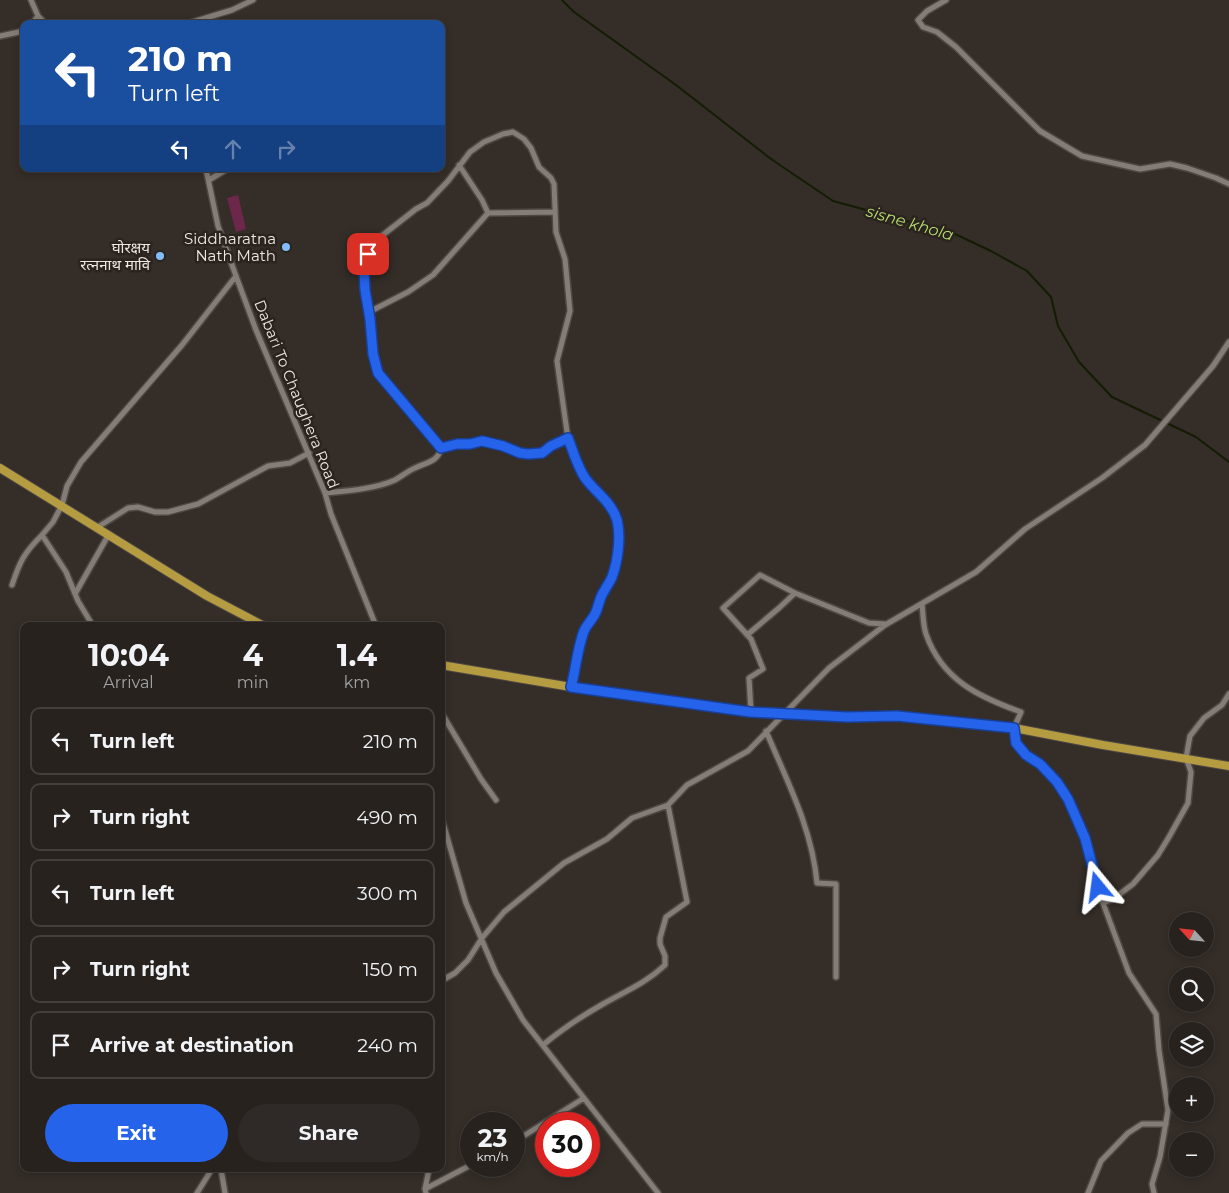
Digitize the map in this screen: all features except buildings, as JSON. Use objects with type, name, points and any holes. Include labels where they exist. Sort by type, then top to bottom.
[{"type":"main road","points":[[0,468],[207,596],[256,622]]},
{"type":"main road","points":[[445,666],[571,687],[750,712],[847,717],[897,716],[1014,728],[1229,766]]},
{"type":"street","points":[[31,0],[38,16],[42,20]]},
{"type":"street","points":[[199,20],[232,10],[253,0]]},
{"type":"street","points":[[946,0],[927,11],[918,20],[923,27],[937,32],[956,47],[1040,131],[1082,156],[1096,160],[1140,170],[1170,164],[1187,168],[1229,184]]},
{"type":"street","points":[[35,20],[38,16]]},
{"type":"street","points":[[0,36],[20,32]]},
{"type":"street","points":[[325,493],[350,491],[393,481],[415,468],[434,460],[440,454],[441,448],[378,373],[373,354],[364,270],[368,254],[379,238],[416,209],[427,203],[470,152],[484,142],[513,132],[517,133],[531,148],[539,167],[551,178],[554,184],[556,232],[565,259],[570,303],[570,311],[557,361],[568,438],[583,475],[595,491],[605,498],[617,520],[618,531],[613,575],[601,595],[596,612],[585,629],[578,650],[571,687]]},
{"type":"street","points":[[459,165],[488,212]]},
{"type":"street","name":"Dabari To Chaughera Road","points":[[207,172],[218,226],[236,276],[260,339],[325,493],[331,514],[374,622]]},
{"type":"street","points":[[210,180],[222,172]]},
{"type":"street","points":[[369,312],[408,292],[433,275],[488,212],[554,212]]},
{"type":"street","points":[[12,585],[20,562],[27,550],[42,535],[62,505],[67,486],[81,462],[176,352],[236,276]]},
{"type":"street","points":[[445,979],[455,973],[468,960],[482,938],[504,912],[564,863],[607,839],[632,818],[668,805],[687,785],[748,751],[829,668],[885,624],[976,572],[1025,529],[1102,478],[1145,445],[1213,366],[1229,342]]},
{"type":"street","points":[[441,448],[482,441],[503,446],[520,453],[542,453],[551,446],[568,438]]},
{"type":"street","points":[[98,527],[128,508],[138,507],[155,512],[168,512],[198,504],[268,466],[290,463],[309,453]]},
{"type":"street","points":[[75,594],[109,534]]},
{"type":"street","points":[[42,535],[66,572],[75,594],[91,622]]},
{"type":"street","points":[[750,712],[749,678],[763,669],[751,639],[724,608],[760,575],[795,593],[868,623],[885,624]]},
{"type":"street","points":[[747,635],[795,593]]},
{"type":"street","points":[[922,604],[926,634],[938,659],[952,676],[976,694],[1021,712],[1014,728],[1016,743],[1026,755],[1040,764],[1057,782],[1068,799],[1085,838],[1103,903],[1129,973],[1156,1014],[1168,1110],[1160,1157],[1152,1184],[1154,1193]]},
{"type":"street","points":[[1103,903],[1113,899],[1133,884],[1158,855],[1169,837],[1188,803],[1191,772],[1186,758],[1190,736],[1204,718],[1222,705],[1229,694]]},
{"type":"street","points":[[445,719],[481,779],[496,800]]},
{"type":"street","points":[[766,731],[808,832],[816,863],[817,883],[836,884],[836,977]]},
{"type":"street","points":[[543,1045],[588,1012],[652,977],[665,965],[665,956],[660,944],[660,938],[666,917],[688,902],[668,805]]},
{"type":"street","points":[[445,830],[466,903],[496,972],[523,1020],[658,1193]]},
{"type":"street","points":[[525,1135],[584,1098]]},
{"type":"street","points":[[1088,1193],[1101,1161],[1128,1133],[1142,1124],[1166,1124]]},
{"type":"street","points":[[426,1191],[460,1171]]},
{"type":"street","points":[[197,1193],[210,1172]]},
{"type":"street","points":[[222,1172],[225,1193]]},
{"type":"street","points":[[426,1191],[429,1172]]},
{"type":"shaded area","points":[[238,195],[246,229],[236,232],[227,198]]},
{"type":"waterway","name":"sisne khola","points":[[562,0],[574,12],[676,85],[771,159],[833,201],[955,234],[1027,271],[1051,297],[1058,326],[1079,362],[1112,397],[1196,437],[1229,462]]},
{"type":"place","name":"Siddharatna Nath Math","points":[[286,247]]},
{"type":"place","name":"घोरक्षय रत्ननाथ मावि","points":[[160,256]]},
{"type":"route","points":[[368,254],[364,270],[365,290],[373,343],[374,364],[386,384],[441,448],[482,441],[503,446],[520,453],[542,453],[551,446],[568,438],[583,475],[595,491],[605,498],[617,520],[618,546],[613,575],[601,595],[596,612],[585,629],[578,650],[571,687],[750,712],[847,717],[919,717],[1014,728],[1016,743],[1026,755],[1040,764],[1057,782],[1068,799],[1085,838],[1098,887]]}]
